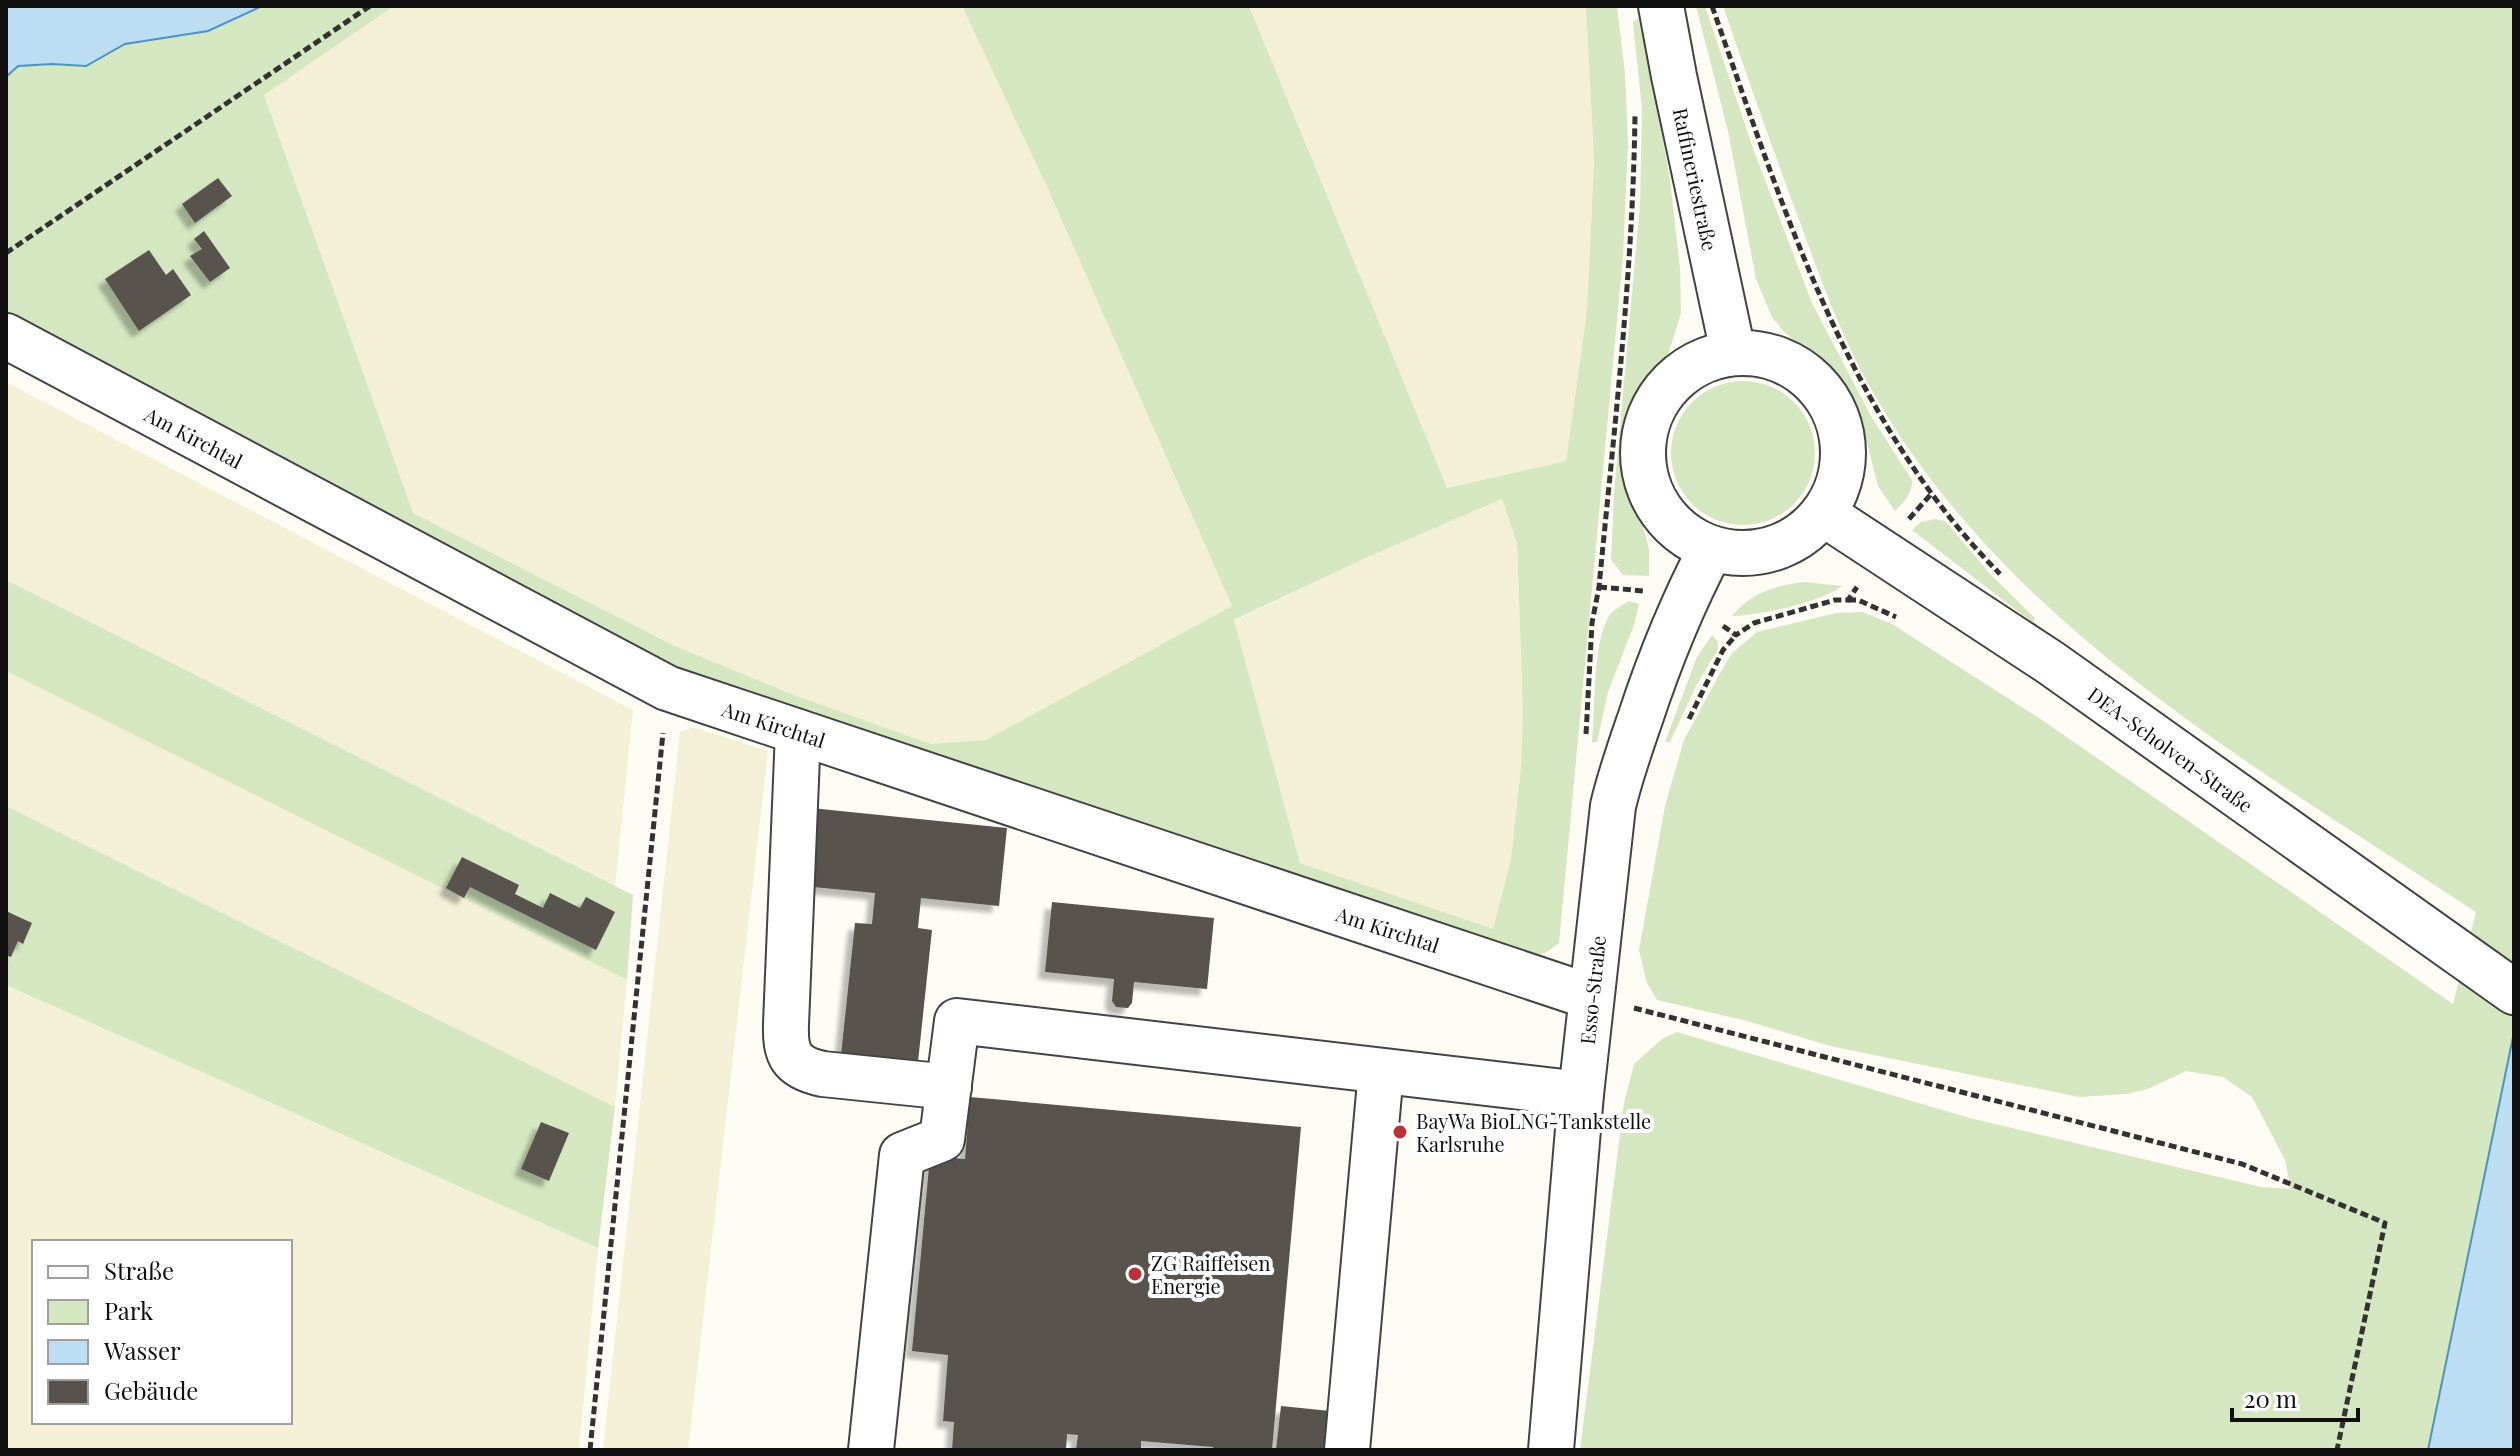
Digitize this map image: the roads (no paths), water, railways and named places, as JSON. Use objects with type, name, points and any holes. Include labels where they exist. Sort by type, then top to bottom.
[{"type":"street","name":"Raffineriestraße","points":[[1661,6],[1733,352]]},
{"type":"street","name":"Am Kirchtal","points":[[6,336],[667,688],[1591,997]]},
{"type":"street","points":[[1733,352],[1766,354],[1797,367],[1822,389],[1838,418],[1844,451],[1839,485],[1824,514],[1792,541],[1752,554],[1711,549],[1681,533],[1658,508],[1645,476],[1642,443],[1652,409],[1672,382],[1700,362],[1733,352]]},
{"type":"street","name":"DEA-Scholven-Straße","points":[[1824,514],[2051,663],[2514,992]]},
{"type":"street","name":"Esso-Straße","points":[[1551,1450],[1581,1094],[1613,806],[1621,770],[1658,663],[1682,605],[1711,549]]},
{"type":"street","points":[[798,732],[785,1043],[792,1059],[805,1070],[949,1087]]},
{"type":"street","points":[[871,1450],[902,1155],[942,1139],[957,1021],[1581,1094]]},
{"type":"street","points":[[1347,1450],[1381,1071]]},
{"type":"water","points":[[6,6],[262,6],[208,31],[125,44],[86,66],[18,66],[6,77]]},
{"type":"water","points":[[2514,1032],[2514,1450],[2428,1450]]},
{"type":"place","name":"BayWa BioLNG-Tankstelle Karlsruhe","points":[[1400,1132]]},
{"type":"place","name":"ZG Raiffeisen Energie","points":[[1135,1274]]}]
